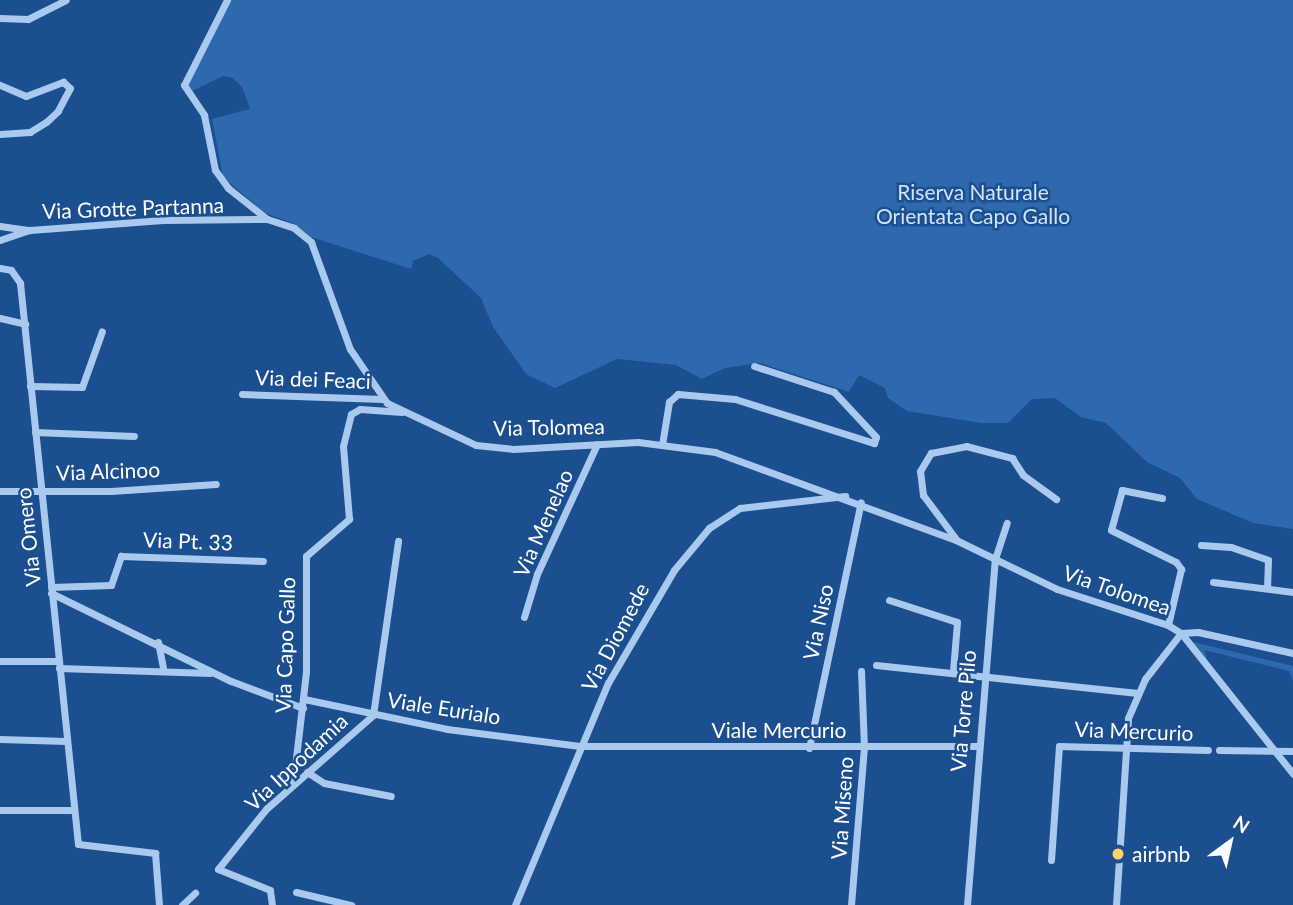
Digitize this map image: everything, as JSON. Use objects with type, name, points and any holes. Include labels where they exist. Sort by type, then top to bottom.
[{"type":"street","points":[[0,18],[28,19],[66,0]]},
{"type":"street","points":[[227,0],[183,88],[203,113],[218,177],[267,219],[294,229],[311,242],[351,349],[383,399],[402,412]]},
{"type":"street","points":[[0,85],[26,96],[63,82],[69,88],[58,111],[46,122],[30,132],[0,134]]},
{"type":"street","name":"Via Grotte Partanna","points":[[0,226],[30,230],[163,220],[267,219]]},
{"type":"street","points":[[0,240],[30,230]]},
{"type":"street","name":"Via Omero","points":[[0,268],[11,270],[20,283],[78,844],[155,853],[159,905]]},
{"type":"street","points":[[0,318],[25,324]]},
{"type":"street","points":[[30,386],[82,387],[102,331]]},
{"type":"street","points":[[662,445],[669,402],[678,394],[735,400],[874,443],[876,437],[834,392],[754,366]]},
{"type":"street","name":"Via dei Feaci","points":[[242,394],[383,399]]},
{"type":"street","name":"Via Capo Gallo","points":[[293,784],[303,703],[306,556],[349,519],[343,446],[347,423],[360,409],[402,412]]},
{"type":"street","name":"Via Tolomea","points":[[402,412],[476,446],[513,449],[597,444],[662,445],[715,452],[845,496],[956,540],[1057,589],[1168,625],[1181,633],[1293,774]]},
{"type":"street","points":[[35,432],[134,436]]},
{"type":"street","name":"Via Menelao","points":[[523,617],[537,574],[597,444]]},
{"type":"street","name":"Via Tolomea","points":[[956,540],[923,495],[920,471],[931,453],[966,446],[1005,455],[1037,487],[1056,499]]},
{"type":"street","name":"Via Alcinoo","points":[[0,491],[216,484]]},
{"type":"street","points":[[1162,498],[1122,490],[1111,530],[1177,562],[1181,569],[1168,625]]},
{"type":"street","name":"Via Diomede","points":[[514,905],[580,746],[656,595],[709,528],[740,508],[845,496]]},
{"type":"street","name":"Via Niso","points":[[809,748],[861,502]]},
{"type":"street","name":"Via Torre Pilo","points":[[967,905],[995,559],[1007,523]]},
{"type":"street","points":[[373,715],[398,541]]},
{"type":"street","points":[[1202,545],[1231,547],[1268,560],[1266,587]]},
{"type":"street","name":"Via Pt. 33","points":[[51,590],[111,585],[121,556],[262,561]]},
{"type":"street","points":[[1213,582],[1293,592]]},
{"type":"street","points":[[51,590],[158,642],[230,681]]},
{"type":"street","points":[[889,600],[957,622],[953,671]]},
{"type":"street","points":[[1116,905],[1124,750],[1138,694],[1181,633],[1198,632],[1293,653]]},
{"type":"street","points":[[158,642],[163,668]]},
{"type":"street","points":[[0,661],[206,671],[230,681]]},
{"type":"street","points":[[876,665],[984,673],[1138,694]]},
{"type":"street","name":"Via Miseno","points":[[851,905],[864,748],[861,671]]},
{"type":"street","name":"Viale Eurialo","points":[[230,681],[303,703],[580,746]]},
{"type":"street","name":"Via Ippodamia","points":[[272,905],[270,890],[218,869],[266,809],[373,715]]},
{"type":"street","points":[[0,739],[66,741]]},
{"type":"street","name":"Viale Mercurio","points":[[580,746],[978,746]]},
{"type":"street","name":"Via Mercurio","points":[[1051,860],[1059,746],[1124,750],[1208,750]]},
{"type":"street","points":[[1219,750],[1293,751]]},
{"type":"street","points":[[307,772],[324,783],[391,796]]},
{"type":"street","points":[[0,810],[74,812]]},
{"type":"street","points":[[296,892],[351,905]]},
{"type":"street","points":[[182,905],[195,893]]},
{"type":"green space","name":"Riserva Naturale Orientata Capo Gallo","points":[[231,0],[1293,0],[1293,529],[1253,523],[1197,499],[1180,478],[1147,462],[1106,423],[1081,417],[1055,398],[1032,399],[1008,423],[981,423],[907,411],[888,398],[885,388],[859,375],[849,392],[760,363],[725,368],[702,379],[676,365],[617,359],[555,388],[526,374],[493,327],[481,298],[438,258],[429,254],[413,261],[411,269],[311,237],[293,223],[265,213],[223,177],[212,119],[250,109],[242,87],[233,78],[223,76],[192,91],[187,87]]},
{"type":"green space","points":[[1193,642],[1293,666],[1293,681],[1289,671],[1204,650],[1208,662]]},
{"type":"place","name":"airbnb","points":[[1118,854]]}]
